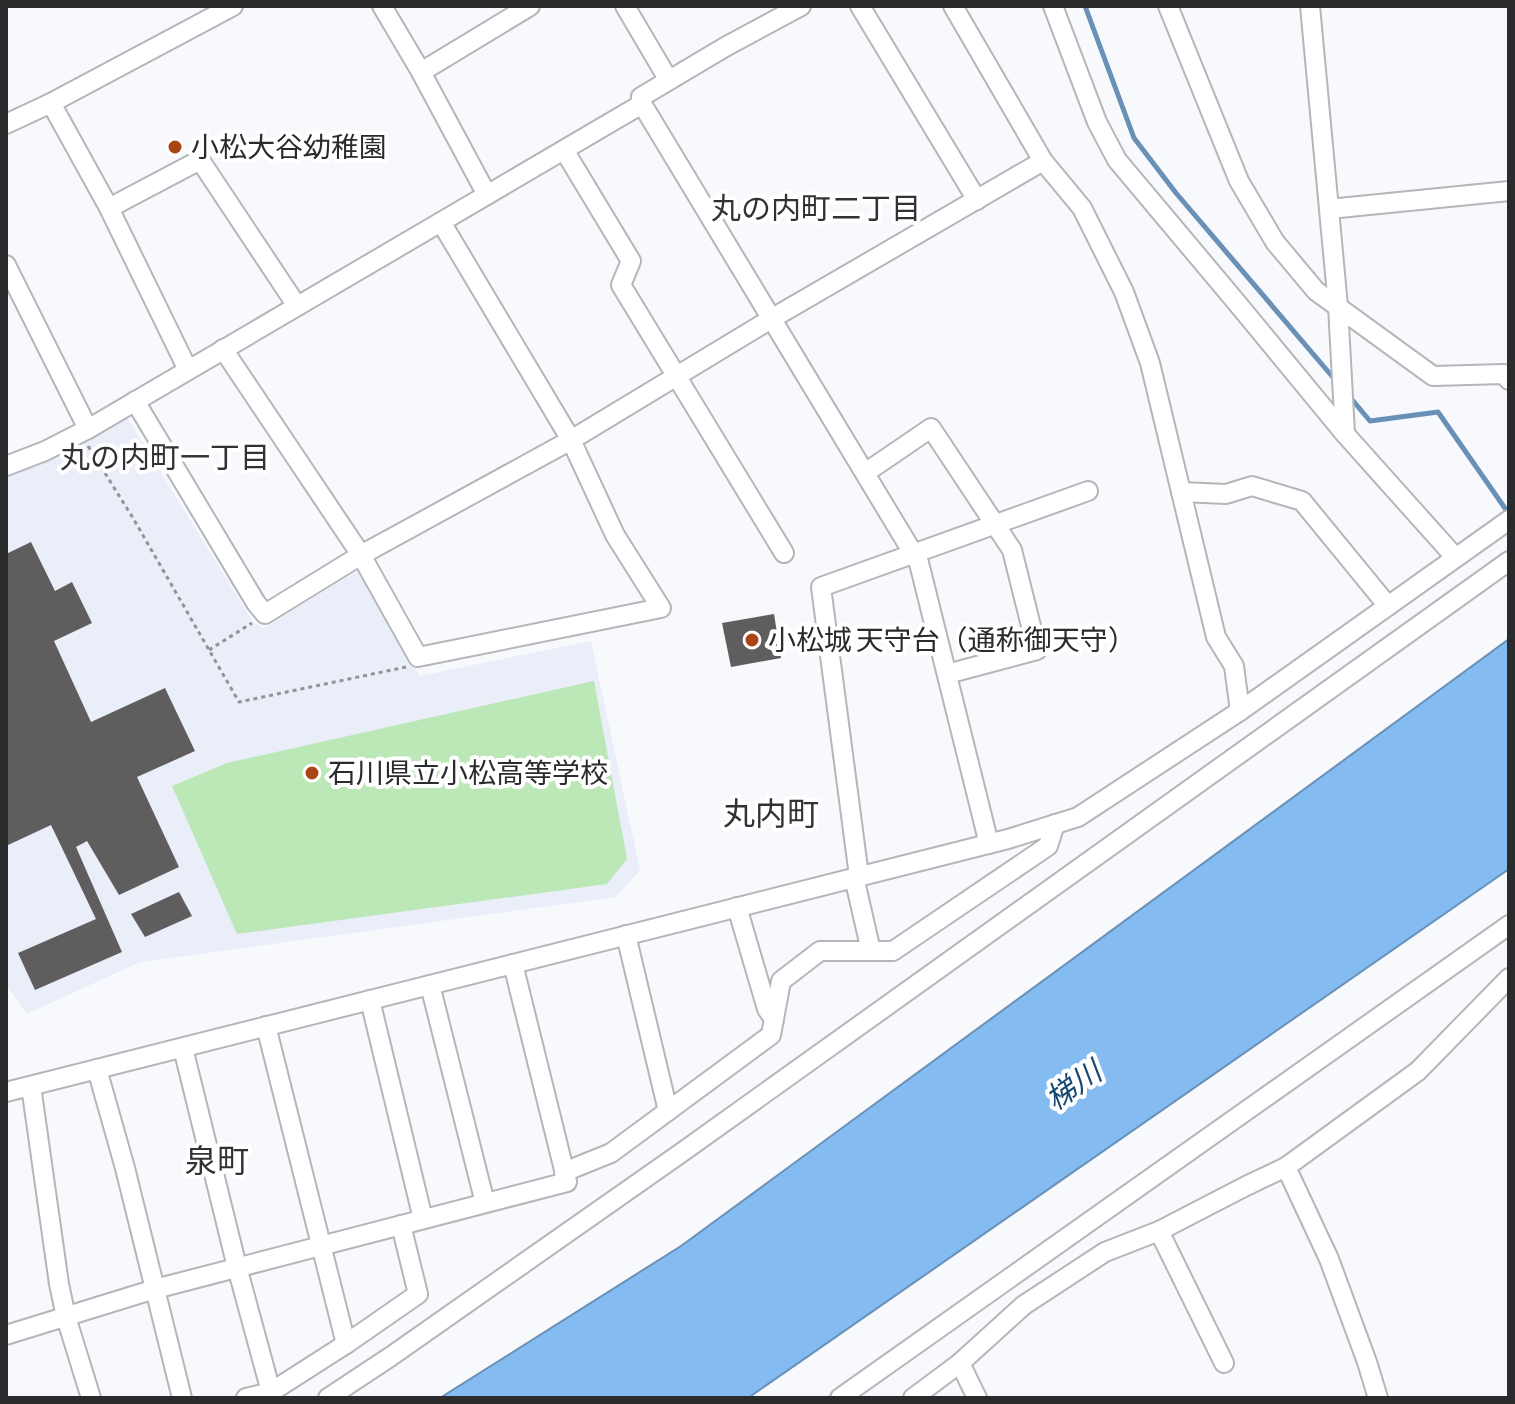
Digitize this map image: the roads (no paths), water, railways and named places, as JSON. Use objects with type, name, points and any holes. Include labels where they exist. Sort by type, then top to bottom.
[{"type":"street","points":[[6,124],[51,103],[205,13],[233,6]]},
{"type":"street","points":[[382,6],[487,195]]},
{"type":"street","points":[[421,72],[530,6]]},
{"type":"street","points":[[625,6],[668,79]]},
{"type":"street","points":[[801,6],[668,79],[641,97],[642,104],[919,563],[989,844]]},
{"type":"street","points":[[860,6],[977,200]]},
{"type":"street","points":[[953,6],[1043,161],[1082,208],[1124,292],[1150,363],[1216,637],[1234,666],[1240,711]]},
{"type":"street","points":[[1053,6],[1097,122],[1117,160],[1345,434],[1455,557]]},
{"type":"street","points":[[1168,6],[1239,181],[1275,242],[1316,291],[1433,376],[1504,374],[1509,380]]},
{"type":"street","points":[[1310,6],[1338,306],[1345,434]]},
{"type":"street","points":[[51,103],[109,208],[188,370]]},
{"type":"street","points":[[6,466],[84,431],[642,104]]},
{"type":"street","points":[[564,150],[631,261],[621,285],[784,553]]},
{"type":"street","points":[[109,208],[200,160],[297,306]]},
{"type":"street","points":[[135,401],[265,614],[361,555],[571,440],[1043,161]]},
{"type":"street","points":[[1329,209],[1509,191]]},
{"type":"street","points":[[223,349],[361,555],[418,657],[661,608],[615,535],[571,440],[441,222]]},
{"type":"street","points":[[6,265],[84,431]]},
{"type":"street","points":[[865,473],[931,428],[1012,550],[1037,650],[947,674]]},
{"type":"street","points":[[1181,492],[1226,494],[1252,486],[1302,501],[1388,606]]},
{"type":"street","points":[[871,951],[857,877],[821,587],[1088,491]]},
{"type":"street","points":[[6,1092],[989,844],[1078,817],[1240,711],[1509,520]]},
{"type":"street","points":[[328,1398],[669,1162],[1509,561]]},
{"type":"street","points":[[564,1172],[611,1153],[771,1035],[781,981],[820,951],[893,951],[1048,846],[1055,824]]},
{"type":"street","points":[[737,907],[767,1009],[774,1019]]},
{"type":"street","points":[[840,1398],[1509,925]]},
{"type":"street","points":[[626,935],[668,1111]]},
{"type":"street","points":[[6,1335],[155,1289],[567,1182],[513,964]]},
{"type":"street","points":[[912,1398],[960,1363],[1024,1305],[1105,1252],[1159,1231],[1286,1167],[1418,1071],[1509,978]]},
{"type":"street","points":[[430,985],[485,1203]]},
{"type":"street","points":[[370,1000],[423,1219]]},
{"type":"street","points":[[266,1026],[346,1344]]},
{"type":"street","points":[[183,1048],[271,1392]]},
{"type":"street","points":[[97,1069],[182,1398]]},
{"type":"street","points":[[31,1086],[59,1284],[91,1398]]},
{"type":"street","points":[[1286,1167],[1329,1259],[1378,1398]]},
{"type":"street","points":[[246,1398],[271,1392],[418,1294],[401,1225]]},
{"type":"street","points":[[1159,1231],[1224,1363]]},
{"type":"street","points":[[960,1363],[977,1398]]},
{"type":"water","name":"梯川","points":[[1509,639],[1509,869],[748,1398],[440,1398],[681,1246]]},
{"type":"waterway","points":[[1085,6],[1134,138],[1176,193],[1337,382]]},
{"type":"waterway","points":[[1349,396],[1370,421],[1438,412],[1509,514]]},
{"type":"place","name":"小松大谷幼稚園","points":[[175,147]]},
{"type":"place","name":"小松城 天守台（通称御天守）","points":[[752,640]]},
{"type":"place","name":"石川県立小松高等学校","points":[[312,773]]},
{"type":"district","name":"丸の内町二丁目","points":[[816,208]]},
{"type":"district","name":"丸の内町一丁目","points":[[165,457]]},
{"type":"district","name":"丸内町","points":[[771,813]]},
{"type":"district","name":"泉町","points":[[217,1160]]}]
